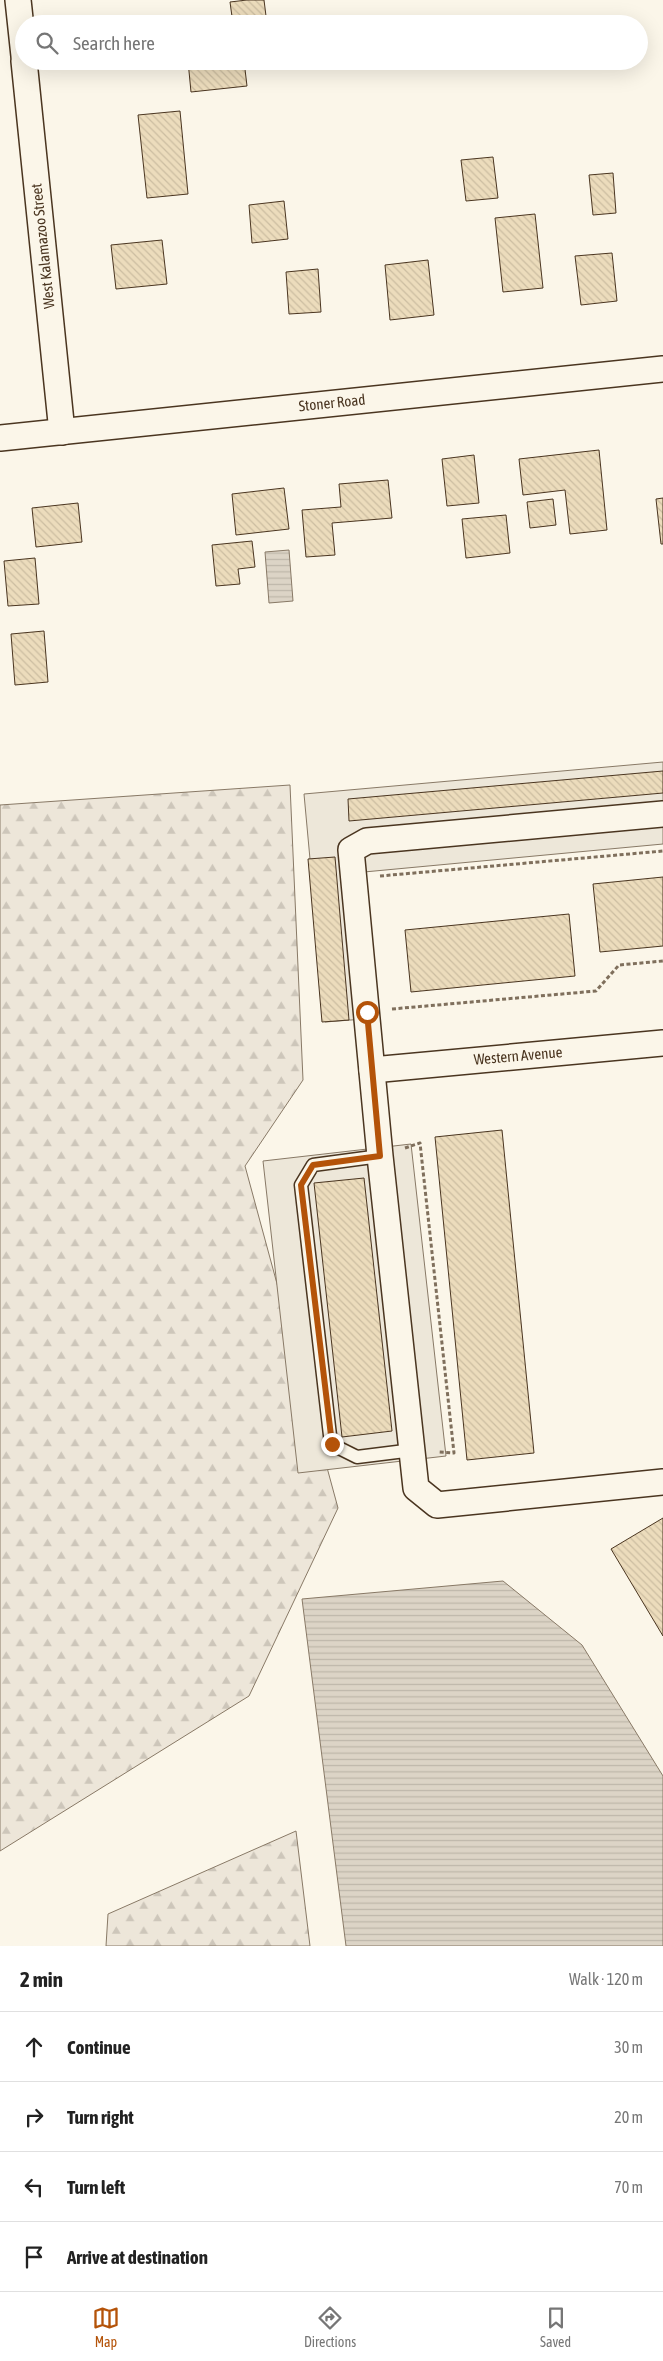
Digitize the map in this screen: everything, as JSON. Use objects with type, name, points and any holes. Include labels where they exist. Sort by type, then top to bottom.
[{"type":"street","points":[[18,0],[20,15]]},
{"type":"street","name":"West Kalamazoo Street","points":[[25,70],[62,432]]},
{"type":"street","name":"Stoner Road","points":[[0,438],[663,369]]},
{"type":"street","points":[[663,814],[367,841],[352,850],[380,1156],[416,1488],[437,1505],[663,1482]]},
{"type":"street","name":"Western Avenue","points":[[372,1070],[663,1043]]},
{"type":"lane","points":[[380,1156],[313,1165],[301,1185],[332,1444],[357,1457],[413,1450]]},
{"type":"path","points":[[354,879],[663,851]]},
{"type":"path","points":[[367,1012],[596,991],[619,964],[663,961]]},
{"type":"path","points":[[380,1156],[420,1143],[454,1453],[413,1450]]},
{"type":"green space","points":[[290,785],[303,1080],[245,1166],[338,1508],[249,1696],[0,1851],[0,805]]},
{"type":"green space","points":[[296,1831],[310,1946],[106,1946],[108,1914]]},
{"type":"shaded area","points":[[289,550],[293,601],[269,603],[265,552]]},
{"type":"shaded area","points":[[663,762],[663,844],[364,872],[377,1018],[325,1022],[304,794]]},
{"type":"shaded area","points":[[411,1144],[446,1456],[298,1473],[263,1161]]},
{"type":"shaded area","points":[[503,1581],[582,1645],[663,1776],[663,1946],[346,1946],[302,1599]]},
{"type":"building","points":[[264,0],[266,15],[232,15],[230,2]]},
{"type":"building","points":[[189,70],[245,70],[247,86],[191,92]]},
{"type":"building","points":[[180,111],[188,194],[147,198],[138,115]]},
{"type":"building","points":[[493,157],[498,198],[466,201],[461,160]]},
{"type":"building","points":[[613,173],[616,213],[593,215],[589,175]]},
{"type":"building","points":[[284,201],[288,239],[252,243],[249,205]]},
{"type":"building","points":[[535,214],[543,288],[503,292],[495,218]]},
{"type":"building","points":[[162,240],[167,284],[116,289],[111,245]]},
{"type":"building","points":[[612,253],[617,301],[581,305],[575,256]]},
{"type":"building","points":[[428,260],[434,315],[390,320],[385,265]]},
{"type":"building","points":[[318,269],[321,312],[289,314],[286,272]]},
{"type":"building","points":[[599,450],[607,530],[570,534],[565,490],[523,495],[519,459]]},
{"type":"building","points":[[474,455],[479,503],[447,506],[442,459]]},
{"type":"building","points":[[388,480],[392,518],[332,523],[335,555],[306,557],[302,510],[341,507],[339,484]]},
{"type":"building","points":[[284,488],[289,529],[236,535],[232,494]]},
{"type":"building","points":[[663,498],[663,544],[661,544],[656,499]]},
{"type":"building","points":[[553,499],[556,525],[530,528],[527,502]]},
{"type":"building","points":[[78,503],[82,542],[36,547],[32,508]]},
{"type":"building","points":[[506,515],[510,553],[466,558],[462,519]]},
{"type":"building","points":[[252,541],[255,567],[238,569],[240,584],[216,586],[212,545]]},
{"type":"building","points":[[35,558],[39,604],[8,606],[4,561]]},
{"type":"building","points":[[44,631],[48,682],[15,685],[11,634]]},
{"type":"building","points":[[663,771],[663,793],[349,821],[348,799]]},
{"type":"building","points":[[335,857],[349,1020],[322,1022],[308,859]]},
{"type":"building","points":[[663,877],[663,946],[600,952],[593,884]]},
{"type":"building","points":[[569,914],[575,976],[411,992],[405,930]]},
{"type":"building","points":[[502,1130],[534,1453],[467,1460],[435,1137]]},
{"type":"building","points":[[364,1178],[392,1431],[342,1437],[314,1183]]},
{"type":"building","points":[[663,1518],[663,1636],[611,1549]]},
{"type":"route","points":[[332,1444],[301,1185],[313,1165],[380,1156],[367,1012]]}]
